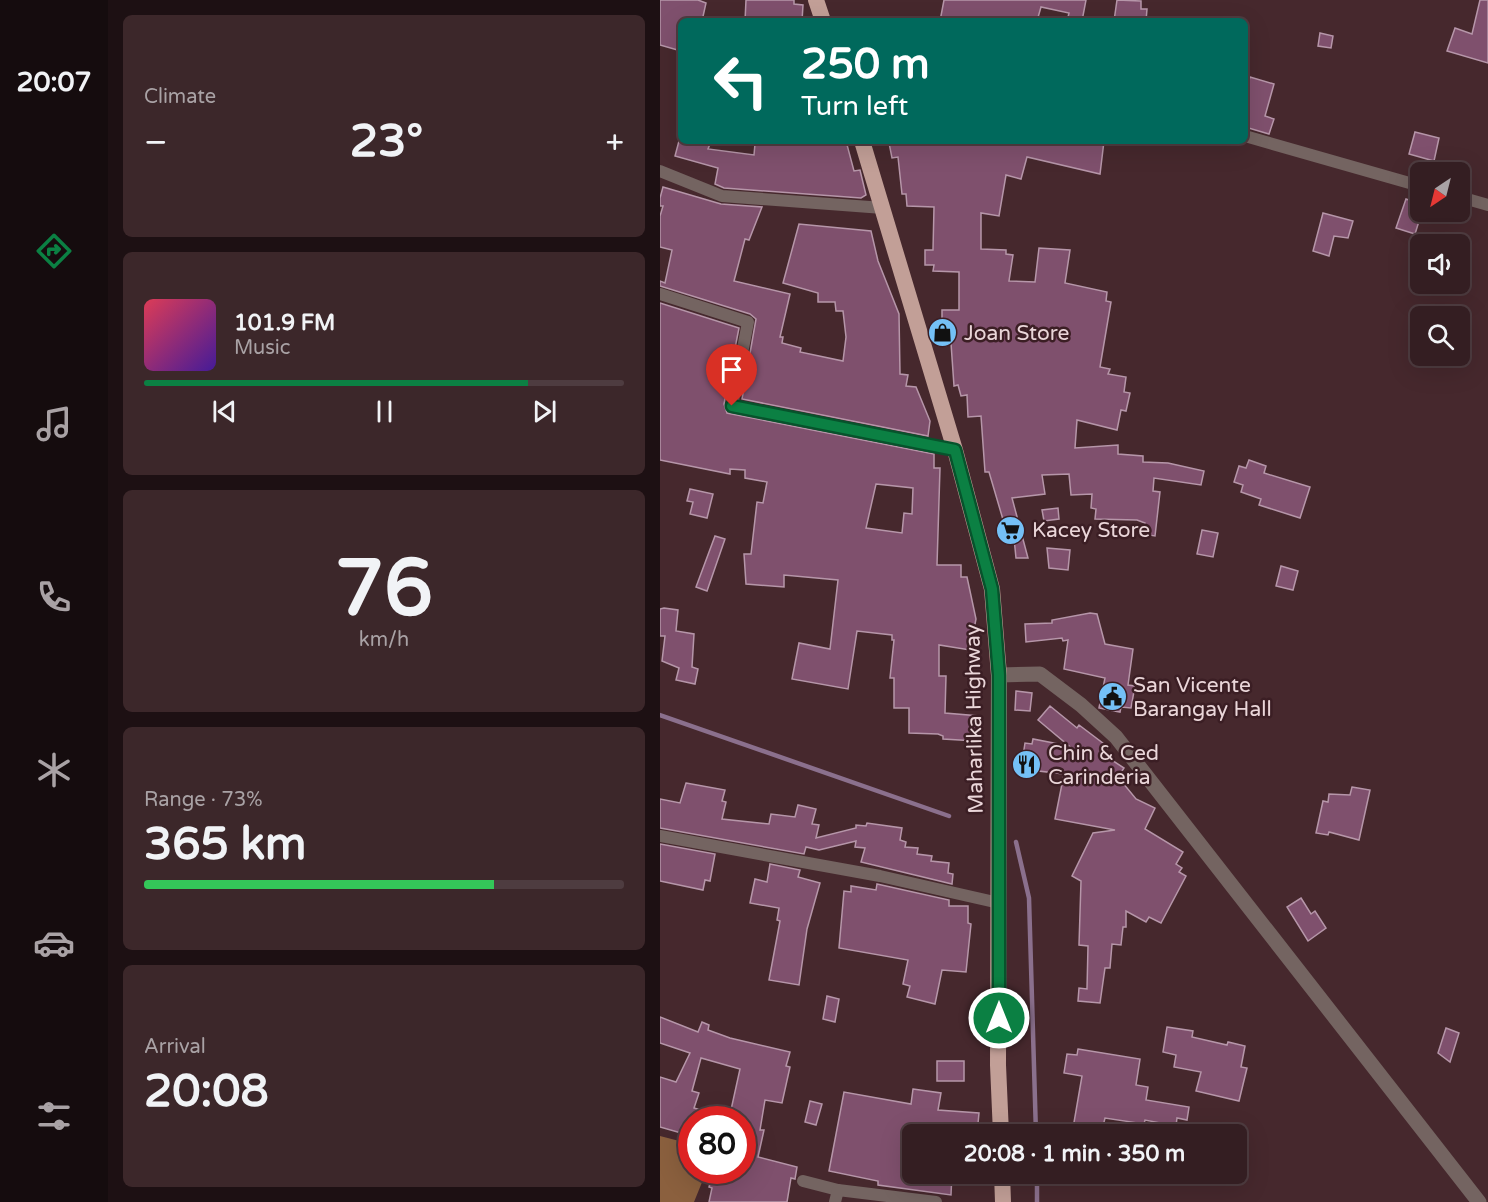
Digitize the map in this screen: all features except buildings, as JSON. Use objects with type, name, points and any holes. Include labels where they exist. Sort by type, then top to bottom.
[{"type":"highway","points":[[816,0],[822,18]]},
{"type":"highway","name":"Maharlika Highway","points":[[863,144],[955,450],[992,589],[999,675],[1001,1124]]},
{"type":"highway","points":[[1002,1184],[1003,1202]]},
{"type":"street","points":[[1248,137],[1410,183]]},
{"type":"street","points":[[660,171],[722,196],[883,208]]},
{"type":"street","points":[[1470,200],[1488,205]]},
{"type":"street","points":[[660,294],[748,322],[732,406],[955,450]]},
{"type":"street","points":[[999,675],[1040,674],[1081,705],[1116,737],[1479,1202]]},
{"type":"street","points":[[660,836],[880,876],[999,903]]},
{"type":"street","points":[[803,1181],[837,1196],[936,1202]]},
{"type":"shaded area","points":[[660,1136],[678,1141],[678,1184],[701,1184],[694,1202],[660,1202]]},
{"type":"waterway","points":[[660,715],[949,816]]},
{"type":"waterway","points":[[1016,842],[1029,898],[1036,1124]]},
{"type":"waterway","points":[[1037,1184],[1037,1202]]},
{"type":"place","name":"Joan Store","points":[[943,333]]},
{"type":"place","name":"Kacey Store","points":[[1011,530]]},
{"type":"place","name":"San Vicente Barangay Hall","points":[[1112,697]]},
{"type":"place","name":"Chin & Ced Carinderia","points":[[1027,765]]},
{"type":"route","points":[[732,406],[955,450],[992,589],[999,675],[999,1018]]}]
